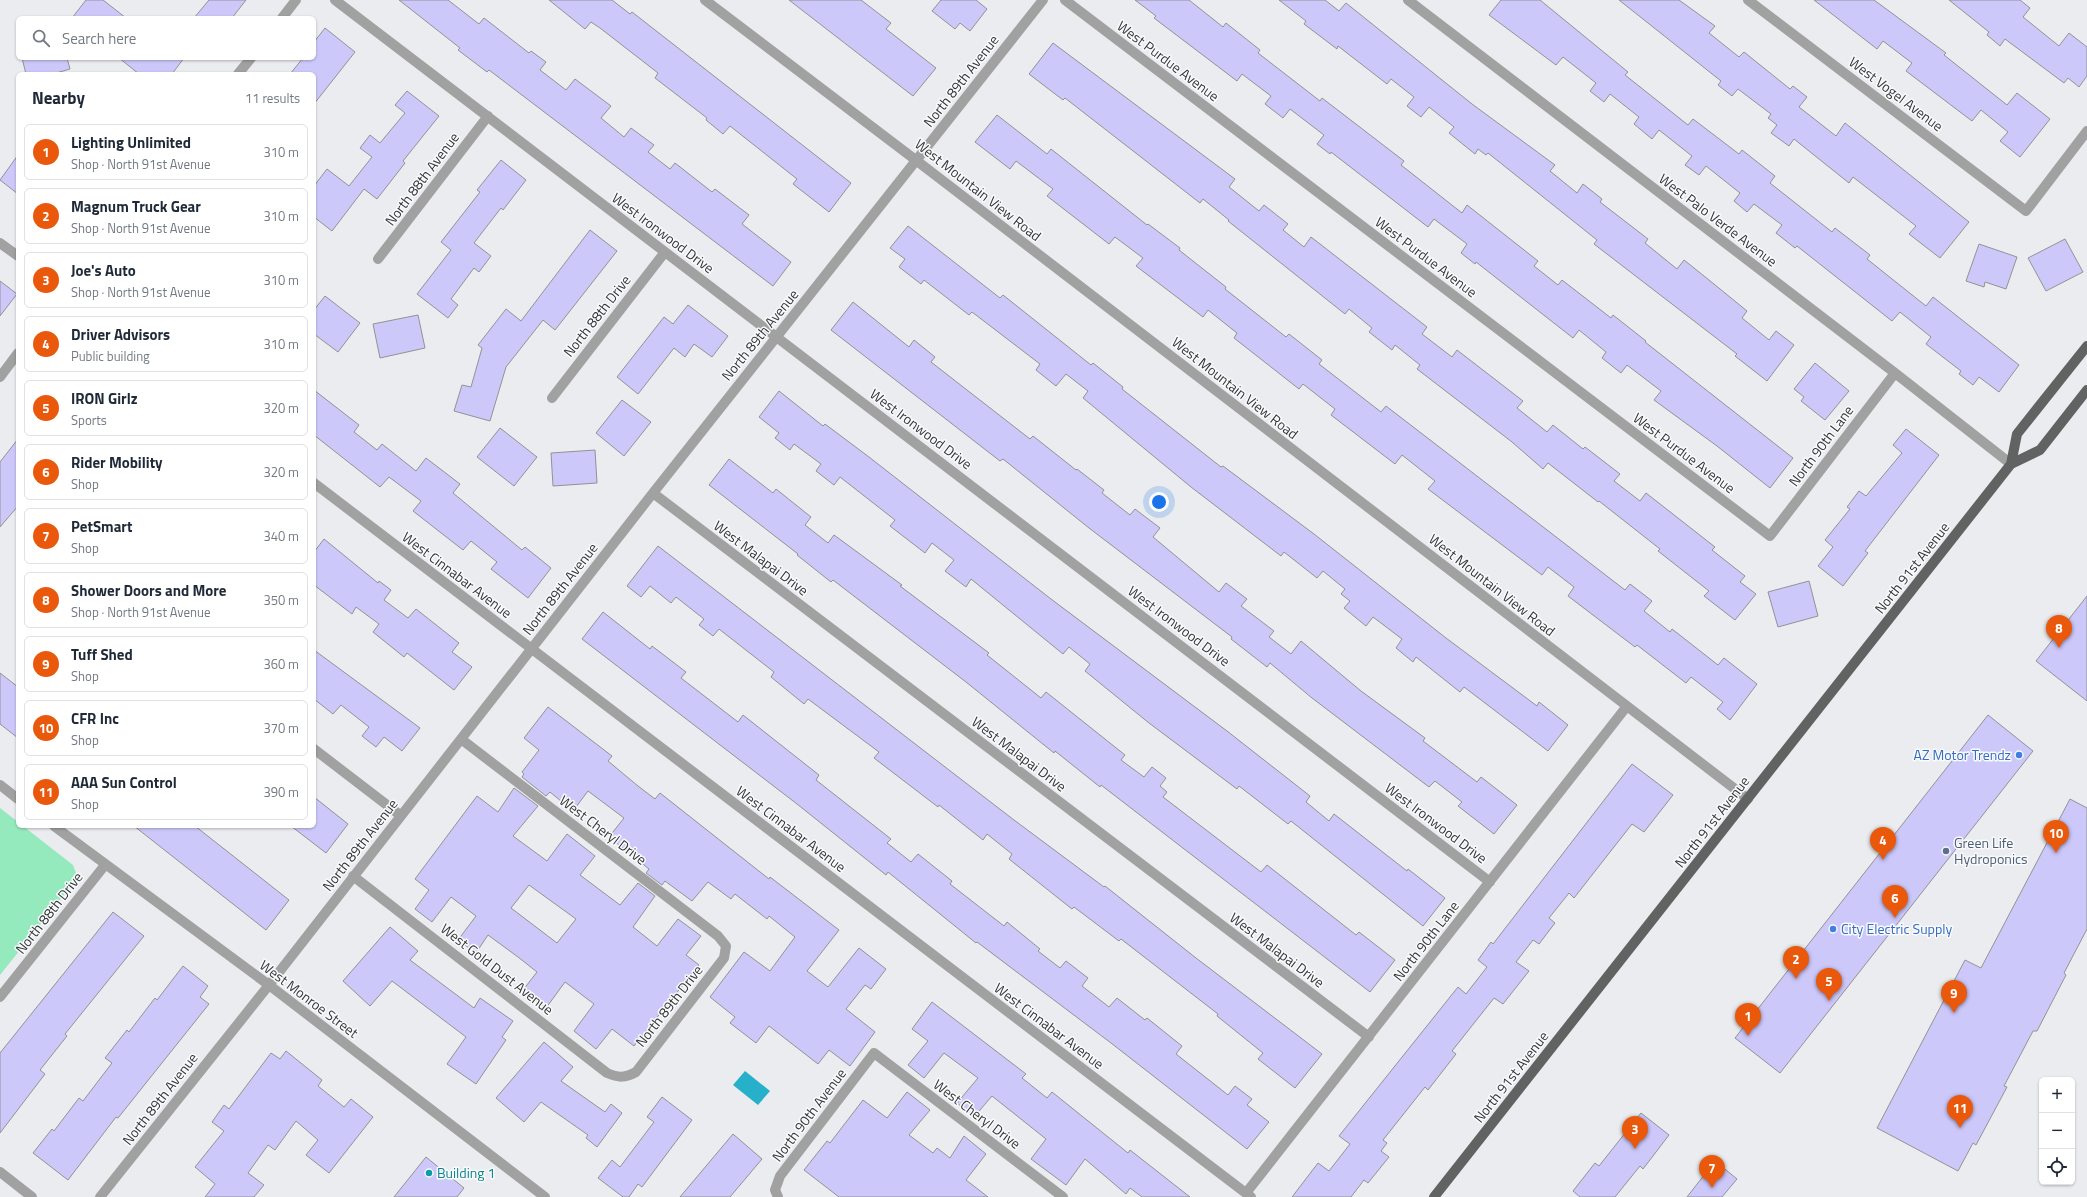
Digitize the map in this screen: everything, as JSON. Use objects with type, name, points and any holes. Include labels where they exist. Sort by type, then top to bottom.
[{"type":"main road","name":"North 91st Avenue","points":[[1434,1197],[2010,464],[2017,434],[2087,346]]},
{"type":"main road","name":"North 91st Avenue","points":[[2010,464],[2040,450],[2087,390]]},
{"type":"street","points":[[284,16],[296,0]]},
{"type":"street","name":"West Ironwood Drive","points":[[335,0],[1490,882]]},
{"type":"street","name":"West Mountain View Road","points":[[705,0],[1748,799]]},
{"type":"street","name":"North 89th Avenue","points":[[100,1197],[653,493],[1043,0]]},
{"type":"street","name":"West Purdue Avenue","points":[[1065,0],[1770,536]]},
{"type":"street","name":"West Palo Verde Avenue","points":[[1408,0],[1895,373],[2010,464]]},
{"type":"street","name":"West Vogel Avenue","points":[[1748,0],[2026,211],[2087,131]]},
{"type":"street","points":[[240,72],[249,60]]},
{"type":"street","name":"North 88th Avenue","points":[[378,259],[488,116]]},
{"type":"street","points":[[0,243],[16,255]]},
{"type":"street","name":"North 88th Drive","points":[[552,398],[665,252]]},
{"type":"street","points":[[0,377],[16,356]]},
{"type":"street","name":"North 90th Lane","points":[[1770,536],[1895,373]]},
{"type":"street","name":"West Cinnabar Avenue","points":[[316,485],[531,650],[1249,1195]]},
{"type":"street","name":"West Malapai Drive","points":[[653,493],[1369,1037]]},
{"type":"street","name":"North 90th Lane","points":[[1249,1195],[1369,1037],[1627,706]]},
{"type":"street","name":"West Cheryl Drive","points":[[461,739],[718,936],[726,946]]},
{"type":"street","points":[[316,751],[400,815]]},
{"type":"street","points":[[0,785],[16,797]]},
{"type":"street","name":"West Monroe Street","points":[[57,828],[268,985],[545,1197]]},
{"type":"street","name":"North 88th Drive","points":[[0,997],[105,865]]},
{"type":"street","name":"West Gold Dust Avenue","points":[[353,876],[607,1073],[616,1077],[626,1078]]},
{"type":"street","name":"North 89th Drive","points":[[626,1078],[636,1072],[724,958],[726,946]]},
{"type":"street","name":"West Cheryl Drive","points":[[874,1053],[1063,1197]]},
{"type":"street","name":"North 90th Avenue","points":[[778,1197],[775,1190],[780,1176],[874,1053]]},
{"type":"street","points":[[0,1172],[32,1197]]},
{"type":"green space","points":[[0,808],[16,820],[16,828],[26,828],[73,865],[76,873],[75,881],[0,975]]},
{"type":"water","points":[[745,1071],[770,1091],[758,1105],[733,1085]]},
{"type":"building","points":[[86,0],[103,0],[123,16],[74,16]]},
{"type":"building","points":[[209,0],[246,0],[234,16],[196,16]]},
{"type":"building","points":[[399,0],[448,0],[479,24],[484,18],[529,53],[531,51],[546,62],[540,70],[566,90],[575,79],[611,106],[601,118],[624,137],[631,128],[654,145],[648,152],[670,169],[675,163],[712,192],[715,189],[749,215],[742,224],[791,262],[773,286],[489,70],[487,72],[458,50],[460,48]]},
{"type":"building","points":[[549,0],[612,0],[630,14],[632,12],[851,183],[829,212],[793,184],[797,179],[730,126],[723,134],[706,120],[707,118],[655,78],[658,73],[600,28],[591,22],[585,29]]},
{"type":"building","points":[[789,0],[861,0],[891,23],[886,29],[936,68],[913,96]]},
{"type":"building","points":[[941,0],[976,0],[987,9],[970,31],[960,23],[955,29],[932,11]]},
{"type":"building","points":[[1135,0],[1189,0],[1223,27],[1226,23],[1260,50],[1258,53],[1320,101],[1322,98],[1404,161],[1401,165],[1462,213],[1467,205],[1538,261],[1534,266],[1558,285],[1562,280],[1611,318],[1613,315],[1646,341],[1645,342],[1793,458],[1770,488],[1717,446],[1654,400],[1661,391],[1627,365],[1621,373],[1602,358],[1606,352],[1579,330],[1573,338],[1476,262],[1475,264],[1461,253],[1467,244],[1434,219],[1428,227],[1331,152],[1330,154],[1317,144],[1324,135],[1290,109],[1283,118],[1265,104],[1271,96],[1242,74],[1237,81],[1154,18],[1156,16]]},
{"type":"building","points":[[1279,0],[1325,0],[1339,11],[1346,3],[1472,104],[1555,165],[1550,171],[1577,193],[1583,184],[1602,199],[1600,202],[1648,239],[1645,243],[1677,269],[1684,260],[1747,311],[1742,318],[1769,340],[1776,331],[1794,345],[1767,381],[1735,356],[1737,354],[1594,244],[1597,240],[1488,153],[1486,155],[1478,149],[1475,154],[1449,133],[1454,127],[1429,107],[1421,117],[1407,106],[1414,97],[1391,79],[1387,84],[1338,46],[1337,49],[1304,24],[1306,21]]},
{"type":"building","points":[[1501,0],[1540,0],[1628,72],[1625,75],[1688,125],[1693,119],[1739,154],[1742,150],[1775,176],[1770,183],[1832,232],[1835,228],[1870,255],[1867,259],[1926,306],[1933,297],[2019,365],[1999,392],[1979,377],[1973,385],[1959,374],[1961,371],[1926,344],[1931,337],[1900,312],[1892,321],[1797,246],[1795,248],[1776,233],[1782,225],[1754,204],[1747,212],[1734,201],[1740,193],[1706,166],[1699,175],[1685,165],[1692,156],[1659,130],[1652,139],[1634,124],[1639,117],[1610,94],[1604,102],[1590,91],[1596,83],[1563,57],[1556,65],[1489,15]]},
{"type":"building","points":[[1619,0],[1679,0],[1715,26],[1709,33],[1739,57],[1744,52],[1790,89],[1793,86],[1807,97],[1799,107],[1836,136],[1845,123],[1969,222],[1940,258],[1909,234],[1916,226],[1853,177],[1849,183],[1794,139],[1789,146],[1771,133],[1777,125],[1768,118],[1771,114],[1738,89],[1732,96],[1718,85],[1721,81]]},
{"type":"building","points":[[1814,0],[1874,0],[1946,53],[1944,55],[2007,105],[2017,93],[2050,119],[2020,157],[2000,141],[2008,132],[1981,110],[1972,121],[1906,71],[1912,63],[1883,41],[1877,49]]},
{"type":"building","points":[[1949,0],[2020,0],[2030,8],[2023,17],[2059,46],[2069,33],[2087,47],[2087,76],[2079,87],[2068,78],[2064,83],[2005,39],[2000,46],[1987,35],[1989,32]]},
{"type":"building","points":[[325,28],[355,52],[316,101],[316,72],[292,72],[301,60],[316,60],[316,39]]},
{"type":"building","points":[[1053,43],[1235,179],[1229,187],[1259,211],[1264,205],[1288,224],[1283,230],[1304,247],[1311,237],[1427,327],[1422,334],[1452,357],[1457,350],[1523,401],[1517,408],[1547,432],[1553,425],[1583,449],[1585,447],[1620,474],[1614,481],[1640,501],[1646,493],[1715,547],[1712,550],[1745,576],[1740,582],[1756,594],[1735,620],[1704,596],[1709,591],[1658,551],[1660,549],[1599,501],[1598,502],[1548,463],[1543,469],[1512,442],[1417,369],[1420,365],[1395,345],[1392,350],[1369,332],[1372,328],[1349,309],[1345,314],[1228,221],[1229,220],[1203,199],[1200,203],[1065,98],[1063,100],[1029,74]]},
{"type":"building","points":[[22,60],[68,60],[70,69],[60,72],[26,72]]},
{"type":"building","points":[[122,60],[182,60],[174,72],[136,72]]},
{"type":"building","points":[[407,91],[439,116],[403,161],[405,163],[377,199],[364,189],[332,231],[316,219],[316,183],[327,169],[349,186],[372,157],[360,148],[370,135],[380,143],[405,113],[395,105]]},
{"type":"building","points":[[997,115],[1047,154],[1051,149],[1147,225],[1148,224],[1180,248],[1179,250],[1226,287],[1225,289],[1286,337],[1289,334],[1322,360],[1319,364],[1381,412],[1386,406],[1625,590],[1630,584],[1652,601],[1644,611],[1670,632],[1672,629],[1718,665],[1724,658],[1757,684],[1730,720],[1717,709],[1723,702],[1691,677],[1686,683],[1637,645],[1635,647],[1568,596],[1574,587],[1548,567],[1542,575],[1428,489],[1435,481],[1402,455],[1395,464],[1331,415],[1335,409],[1303,384],[1299,389],[1234,338],[1237,333],[1208,310],[1203,317],[1136,266],[1143,258],[1115,237],[1109,244],[1047,196],[1053,189],[1016,161],[1010,169],[975,142]]},
{"type":"building","points":[[16,158],[16,192],[0,180]]},
{"type":"building","points":[[501,160],[526,180],[503,210],[501,208],[474,243],[491,256],[479,272],[474,268],[451,299],[458,305],[448,318],[417,294],[451,250],[441,242],[480,192],[477,190]]},
{"type":"building","points":[[908,226],[1000,298],[1003,295],[1091,365],[1093,363],[1123,387],[1122,389],[1221,467],[1223,466],[1314,534],[1446,638],[1537,706],[1539,702],[1568,725],[1548,751],[1464,687],[1460,692],[1416,657],[1413,662],[1396,648],[1402,639],[1373,617],[1366,626],[1344,608],[1350,601],[1341,594],[1345,589],[1323,571],[1317,578],[1284,552],[1281,556],[1191,487],[1083,398],[1088,391],[1066,374],[1056,386],[1036,370],[1040,364],[972,312],[969,315],[924,280],[921,284],[899,267],[905,259],[890,248]]},
{"type":"building","points":[[590,230],[617,251],[555,330],[543,320],[506,367],[490,421],[454,411],[462,385],[471,387],[482,348],[478,345],[506,309],[521,321]]},
{"type":"building","points":[[2065,239],[2083,272],[2046,291],[2028,258]]},
{"type":"building","points":[[1979,244],[2017,257],[2006,289],[1985,282],[1984,287],[1966,281]]},
{"type":"building","points":[[0,281],[16,293],[16,295],[0,316]]},
{"type":"building","points":[[325,296],[360,323],[338,352],[316,336],[316,307]]},
{"type":"building","points":[[853,302],[909,347],[914,340],[935,357],[931,362],[1030,439],[1033,436],[1076,470],[1077,469],[1104,490],[1102,493],[1130,515],[1135,509],[1160,528],[1153,537],[1219,592],[1226,583],[1247,599],[1241,606],[1274,631],[1269,637],[1291,654],[1301,641],[1361,691],[1425,738],[1423,741],[1477,782],[1481,777],[1517,805],[1494,834],[1458,806],[1462,802],[1435,781],[1429,787],[1312,698],[1270,663],[1267,667],[1231,639],[1232,637],[1089,528],[1003,459],[1000,461],[831,330]]},
{"type":"building","points":[[688,305],[728,336],[712,357],[694,344],[685,357],[674,348],[638,394],[617,377],[664,317],[673,324]]},
{"type":"building","points":[[418,315],[425,348],[380,358],[373,324]]},
{"type":"building","points":[[1815,363],[1849,391],[1825,420],[1801,401],[1804,397],[1794,389]]},
{"type":"building","points":[[779,391],[823,426],[825,424],[869,457],[1051,599],[1227,731],[1310,796],[1306,802],[1329,821],[1334,814],[1407,871],[1408,869],[1445,898],[1423,926],[1291,821],[1288,824],[1239,786],[1237,789],[1149,723],[1085,671],[1090,664],[1069,647],[1063,654],[971,579],[966,587],[945,571],[954,560],[932,543],[925,553],[890,526],[895,520],[840,477],[834,485],[816,471],[821,464],[794,444],[790,450],[775,438],[779,433],[759,417]]},
{"type":"building","points":[[316,392],[359,425],[354,432],[377,450],[382,444],[416,471],[426,458],[460,484],[453,493],[522,550],[525,547],[551,568],[528,598],[491,569],[497,562],[471,541],[463,550],[413,511],[421,501],[389,477],[380,487],[316,437]]},
{"type":"building","points":[[622,400],[651,422],[624,456],[596,433]]},
{"type":"building","points":[[500,428],[537,457],[514,486],[477,457]]},
{"type":"building","points":[[1906,429],[1939,455],[1865,551],[1868,553],[1843,586],[1818,566],[1833,547],[1825,540],[1850,509],[1847,507],[1859,491],[1866,496],[1902,453],[1893,445]]},
{"type":"building","points":[[16,442],[16,508],[0,527],[0,462]]},
{"type":"building","points":[[595,450],[597,483],[553,486],[551,453]]},
{"type":"building","points":[[729,459],[773,493],[776,489],[811,517],[805,525],[828,543],[834,535],[902,585],[900,586],[989,653],[987,655],[1041,698],[1046,692],[1125,755],[1121,760],[1144,777],[1152,767],[1166,778],[1160,786],[1167,792],[1163,797],[1261,872],[1267,865],[1356,935],[1359,932],[1395,960],[1370,992],[1101,785],[1100,787],[1055,751],[1054,753],[966,682],[833,580],[831,582],[797,555],[798,554],[709,485]]},
{"type":"building","points":[[324,539],[378,583],[379,581],[391,590],[384,600],[408,618],[416,609],[459,643],[452,652],[472,667],[454,690],[407,653],[404,657],[373,632],[379,624],[356,607],[352,614],[316,587],[316,549]]},
{"type":"building","points":[[658,546],[1014,820],[1104,887],[1105,886],[1196,958],[1322,1054],[1295,1088],[1258,1059],[1263,1053],[1217,1016],[1218,1014],[1121,939],[1119,941],[1074,907],[1072,909],[1009,859],[1012,854],[987,834],[983,840],[939,805],[938,807],[874,758],[879,752],[808,699],[804,704],[771,677],[774,672],[719,629],[713,636],[699,625],[704,619],[676,597],[671,603],[650,586],[641,597],[627,586]]},
{"type":"building","points":[[1809,581],[1818,616],[1778,627],[1768,592]]},
{"type":"building","points":[[2087,596],[2087,701],[2036,661]]},
{"type":"building","points":[[603,612],[650,649],[652,646],[686,672],[681,678],[738,722],[743,715],[819,775],[816,780],[891,839],[887,843],[911,862],[918,854],[952,881],[950,884],[1004,926],[1007,922],[1040,949],[1038,951],[1060,968],[1066,961],[1088,978],[1082,986],[1109,1007],[1117,998],[1145,1020],[1147,1018],[1182,1046],[1176,1054],[1228,1095],[1235,1086],[1252,1099],[1247,1105],[1269,1122],[1247,1149],[1111,1043],[977,942],[976,943],[888,872],[886,875],[797,804],[582,639]]},
{"type":"building","points":[[316,651],[420,728],[402,751],[384,737],[376,747],[362,736],[369,727],[341,705],[333,714],[316,701]]},
{"type":"building","points":[[0,673],[16,685],[16,736],[0,724]]},
{"type":"building","points":[[548,707],[612,756],[608,761],[638,786],[655,799],[660,793],[769,879],[770,877],[839,930],[807,971],[828,987],[859,948],[886,969],[871,989],[865,985],[846,1009],[875,1032],[850,1066],[829,1050],[818,1064],[769,1026],[756,1043],[730,1023],[735,1017],[710,997],[744,952],[770,971],[795,937],[769,916],[767,919],[735,894],[731,899],[708,882],[692,901],[665,881],[662,885],[646,873],[649,869],[609,837],[624,818],[588,791],[573,811],[550,792],[546,796],[522,777],[524,774],[522,772],[539,750],[524,738]]},
{"type":"building","points":[[1988,715],[2033,751],[1780,1073],[1735,1038]]},
{"type":"building","points":[[1632,764],[1673,795],[1644,832],[1632,824],[1574,898],[1569,893],[1549,918],[1555,923],[1539,944],[1533,940],[1516,962],[1529,971],[1503,1004],[1494,998],[1452,1051],[1456,1054],[1428,1090],[1425,1087],[1383,1140],[1387,1143],[1381,1151],[1389,1157],[1368,1183],[1364,1180],[1351,1197],[1292,1197],[1318,1163],[1329,1171],[1350,1144],[1339,1136],[1458,987],[1466,994],[1487,967],[1478,960],[1491,942],[1493,944]]},
{"type":"building","points":[[514,788],[538,806],[513,836],[547,861],[567,834],[595,856],[580,875],[620,905],[638,883],[655,896],[633,927],[657,946],[678,919],[701,936],[686,955],[699,965],[634,1046],[612,1029],[596,1049],[574,1031],[594,1004],[565,982],[546,1008],[523,990],[537,972],[518,957],[488,935],[476,953],[458,940],[476,916],[451,897],[432,922],[415,909],[429,890],[415,879],[477,796],[498,812]],"holes":[[[529,885],[576,919],[557,943],[511,908]]]},
{"type":"building","points":[[316,799],[348,824],[326,853],[294,828],[316,828]]},
{"type":"building","points":[[2070,799],[2087,808],[2087,929],[2064,973],[2066,975],[2037,1031],[2033,1031],[2004,1086],[2007,1087],[1976,1145],[1973,1143],[1958,1171],[1877,1128],[1965,960],[1981,968]]},
{"type":"building","points":[[137,828],[198,828],[289,900],[266,930]]},
{"type":"building","points":[[113,912],[144,936],[65,1034],[67,1036],[40,1070],[45,1074],[0,1133],[0,1053]]},
{"type":"building","points":[[390,927],[418,951],[410,960],[474,1008],[480,998],[513,1021],[502,1037],[506,1040],[476,1084],[447,1064],[466,1037],[392,981],[370,1006],[343,981]]},
{"type":"building","points":[[183,966],[208,986],[200,997],[209,1004],[118,1118],[116,1117],[68,1180],[33,1153],[52,1129],[54,1131],[79,1098],[83,1101],[112,1063],[105,1058],[127,1030],[129,1032],[155,998],[157,1000]]},
{"type":"building","points":[[932,1002],[1026,1074],[1022,1078],[1047,1098],[1052,1092],[1128,1153],[1130,1150],[1190,1197],[1142,1197],[1130,1188],[1126,1194],[1085,1159],[1066,1185],[1031,1159],[1046,1139],[992,1096],[974,1117],[957,1103],[978,1078],[944,1053],[924,1078],[908,1065],[928,1041],[912,1029]]},
{"type":"building","points":[[544,1042],[573,1067],[561,1081],[605,1112],[611,1104],[622,1113],[597,1147],[586,1138],[588,1135],[541,1102],[524,1122],[496,1098]]},
{"type":"building","points":[[286,1051],[322,1080],[318,1086],[344,1107],[351,1099],[373,1117],[329,1173],[306,1155],[318,1140],[296,1121],[275,1150],[268,1145],[248,1173],[264,1185],[254,1197],[205,1197],[215,1184],[195,1167],[224,1131],[212,1122],[224,1105],[229,1109],[271,1053],[280,1059]]},
{"type":"building","points":[[907,1092],[930,1110],[909,1135],[933,1153],[937,1148],[950,1158],[964,1136],[986,1154],[966,1180],[988,1197],[839,1197],[804,1170],[827,1141],[830,1143],[863,1100],[887,1118]]},
{"type":"building","points":[[662,1097],[692,1120],[642,1187],[638,1184],[629,1197],[623,1197],[598,1178],[612,1160],[620,1167],[654,1122],[647,1117]]},
{"type":"building","points":[[1641,1113],[1669,1135],[1643,1169],[1640,1166],[1615,1197],[1580,1197],[1573,1191],[1595,1163],[1599,1166]]},
{"type":"building","points":[[733,1134],[762,1159],[730,1197],[680,1197]]},
{"type":"building","name":"Building 1","points":[[426,1157],[464,1188],[457,1197],[394,1197]]},
{"type":"building","points":[[1715,1161],[1737,1179],[1722,1197],[1687,1197]]},
{"type":"place","name":"Shower Doors and More","points":[[2059,648]]},
{"type":"place","name":"AZ Motor Trendz","points":[[2019,755]]},
{"type":"place","name":"Green Life Hydroponics","points":[[1946,851]]},
{"type":"place","name":"CFR Inc","points":[[2056,853]]},
{"type":"place","name":"Driver Advisors","points":[[1883,860]]},
{"type":"place","name":"Rider Mobility","points":[[1895,918]]},
{"type":"place","name":"City Electric Supply","points":[[1833,929]]},
{"type":"place","name":"Magnum Truck Gear","points":[[1796,979]]},
{"type":"place","name":"IRON Girlz","points":[[1829,1001]]},
{"type":"place","name":"Tuff Shed","points":[[1954,1013]]},
{"type":"place","name":"Lighting Unlimited","points":[[1748,1036]]},
{"type":"place","name":"AAA Sun Control","points":[[1960,1128]]},
{"type":"place","name":"Joe's Auto","points":[[1635,1149]]},
{"type":"place","name":"Building 1","points":[[429,1173]]},
{"type":"place","name":"PetSmart","points":[[1712,1188]]}]
